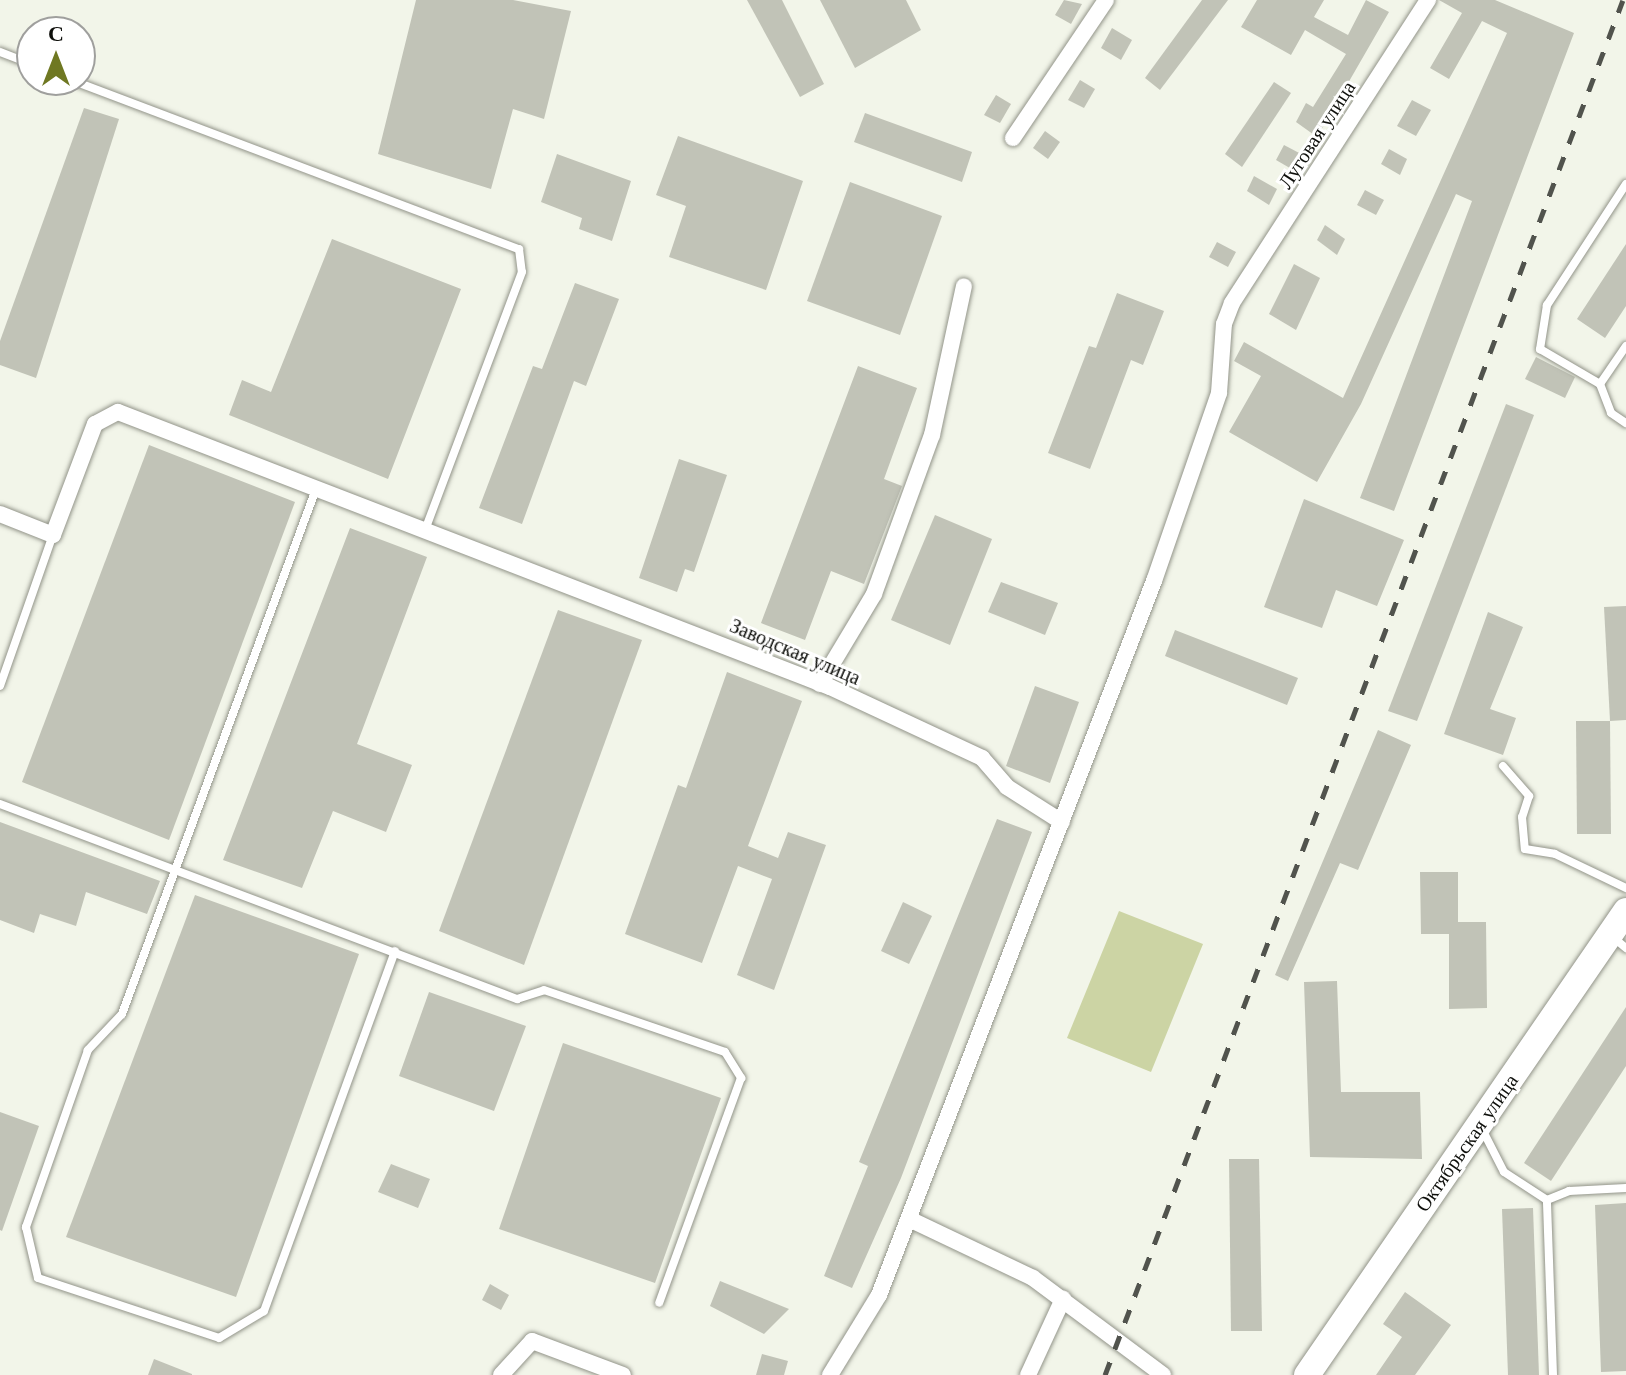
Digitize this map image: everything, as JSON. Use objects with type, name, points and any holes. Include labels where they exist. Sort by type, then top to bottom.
[{"type":"main road","name":"Октябрьская улица","points":[[1307,1375],[1480,1125],[1618,941],[1626,911]]},
{"type":"street","points":[[1013,138],[1106,0]]},
{"type":"street","name":"Луговая улица","points":[[1062,822],[1219,393],[1224,324],[1239,291],[1428,0]]},
{"type":"street","points":[[820,684],[874,594],[932,435],[964,286]]},
{"type":"street","name":"Заводская улица","points":[[53,535],[95,424],[118,412],[317,486],[820,684],[982,758],[1007,787],[1062,822]]},
{"type":"street","points":[[0,514],[53,535]]},
{"type":"street","points":[[830,1375],[879,1295],[1062,822]]},
{"type":"street","points":[[909,1219],[1063,1299],[1163,1375]]},
{"type":"street","points":[[1028,1375],[1063,1299]]},
{"type":"street","points":[[501,1375],[532,1341],[623,1375]]},
{"type":"lane","points":[[96,89],[519,249],[522,272],[425,530]]},
{"type":"lane","points":[[1626,184],[1547,305],[1540,349],[1600,384],[1611,413],[1626,423]]},
{"type":"lane","points":[[1600,384],[1626,346]]},
{"type":"lane","points":[[317,486],[122,1014],[88,1050],[26,1227],[38,1278],[219,1338],[264,1311],[395,951]]},
{"type":"lane","points":[[0,686],[53,535]]},
{"type":"lane","points":[[1503,766],[1529,796],[1522,817],[1525,849],[1555,854],[1626,888]]},
{"type":"lane","points":[[0,804],[173,873],[395,951],[517,999],[544,990],[725,1052],[741,1078],[659,1303]]},
{"type":"lane","points":[[1480,1125],[1504,1172],[1547,1200]]},
{"type":"lane","points":[[1547,1200],[1569,1191],[1626,1188]]},
{"type":"lane","points":[[1547,1200],[1553,1375]]},
{"type":"green space","points":[[1119,911],[1203,944],[1151,1072],[1067,1038]]},
{"type":"building","points":[[416,0],[513,0],[571,11],[544,119],[513,109],[491,189],[378,154]]},
{"type":"building","points":[[747,0],[782,0],[824,84],[800,97]]},
{"type":"building","points":[[820,0],[906,0],[921,30],[855,68]]},
{"type":"building","points":[[1064,0],[1082,4],[1071,24],[1055,15]]},
{"type":"building","points":[[1202,0],[1228,0],[1160,90],[1145,78]]},
{"type":"building","points":[[1257,0],[1324,0],[1314,17],[1348,35],[1366,0],[1389,12],[1317,137],[1296,122],[1306,103],[1313,107],[1346,54],[1305,30],[1291,55],[1241,27]]},
{"type":"building","points":[[1439,0],[1495,0],[1574,33],[1394,511],[1360,498],[1472,201],[1456,194],[1361,404],[1317,482],[1229,432],[1261,376],[1234,361],[1244,342],[1343,398],[1507,33],[1482,21],[1449,79],[1430,68],[1462,13]]},
{"type":"building","points":[[1112,28],[1132,40],[1121,60],[1101,48]]},
{"type":"building","points":[[1080,80],[1095,89],[1084,108],[1068,100]]},
{"type":"building","points":[[1274,82],[1291,93],[1242,167],[1225,154]]},
{"type":"building","points":[[996,95],[1011,104],[1000,123],[984,115]]},
{"type":"building","points":[[1412,100],[1431,110],[1416,136],[1397,126]]},
{"type":"building","points":[[84,108],[119,119],[36,378],[0,365],[0,341]]},
{"type":"building","points":[[865,113],[972,152],[962,182],[854,142]]},
{"type":"building","points":[[1045,131],[1060,142],[1048,159],[1033,148]]},
{"type":"building","points":[[678,136],[803,181],[766,290],[669,257],[686,206],[656,195]]},
{"type":"building","points":[[1284,145],[1303,155],[1295,171],[1276,160]]},
{"type":"building","points":[[1389,149],[1407,159],[1400,175],[1381,164]]},
{"type":"building","points":[[557,154],[631,181],[612,241],[579,229],[582,218],[541,202]]},
{"type":"building","points":[[1254,176],[1277,189],[1269,205],[1247,191]]},
{"type":"building","points":[[850,182],[942,216],[900,335],[807,301]]},
{"type":"building","points":[[1365,190],[1384,200],[1376,215],[1357,205]]},
{"type":"building","points":[[1325,225],[1345,239],[1337,255],[1317,240]]},
{"type":"building","points":[[332,239],[461,289],[388,479],[229,415],[242,380],[271,392]]},
{"type":"building","points":[[1217,242],[1236,252],[1228,267],[1209,257]]},
{"type":"building","points":[[1626,244],[1626,306],[1605,338],[1577,319]]},
{"type":"building","points":[[1294,264],[1320,278],[1296,330],[1269,314]]},
{"type":"building","points":[[575,283],[619,299],[586,386],[574,381],[522,524],[479,508],[533,366],[542,369]]},
{"type":"building","points":[[1117,293],[1164,311],[1143,365],[1131,360],[1090,469],[1048,453],[1089,346],[1096,348]]},
{"type":"building","points":[[1536,357],[1575,377],[1565,398],[1525,379]]},
{"type":"building","points":[[858,366],[917,388],[884,479],[902,486],[864,584],[831,571],[805,640],[761,623]]},
{"type":"building","points":[[1506,404],[1534,415],[1417,721],[1388,711]]},
{"type":"building","points":[[149,445],[295,502],[169,840],[22,782]]},
{"type":"building","points":[[679,459],[727,475],[694,572],[685,569],[677,592],[639,578]]},
{"type":"building","points":[[1304,499],[1404,540],[1377,606],[1336,590],[1322,628],[1264,607]]},
{"type":"building","points":[[935,515],[992,539],[950,645],[891,620]]},
{"type":"building","points":[[350,528],[427,557],[357,744],[412,765],[386,832],[333,811],[302,888],[223,860]]},
{"type":"building","points":[[1001,582],[1058,603],[1045,635],[988,612]]},
{"type":"building","points":[[1626,606],[1626,720],[1610,721],[1604,607]]},
{"type":"building","points":[[558,610],[642,640],[524,965],[439,931]]},
{"type":"building","points":[[1488,612],[1523,627],[1490,709],[1516,718],[1503,755],[1444,734]]},
{"type":"building","points":[[1175,630],[1298,678],[1287,705],[1165,656]]},
{"type":"building","points":[[727,672],[802,701],[748,846],[778,858],[788,832],[826,845],[774,990],[737,975],[772,879],[738,866],[702,963],[625,934],[678,785],[686,788]]},
{"type":"building","points":[[1035,686],[1079,702],[1050,783],[1006,766]]},
{"type":"building","points":[[1576,721],[1610,721],[1611,834],[1577,834]]},
{"type":"building","points":[[1378,730],[1411,745],[1358,870],[1340,863],[1288,981],[1275,975]]},
{"type":"building","points":[[997,819],[1032,832],[901,1178],[852,1288],[824,1276],[868,1166],[859,1162]]},
{"type":"building","points":[[0,822],[160,881],[147,914],[86,892],[76,926],[40,914],[34,933],[0,920]]},
{"type":"building","points":[[1420,872],[1458,872],[1458,922],[1486,922],[1487,1008],[1449,1009],[1449,934],[1421,934]]},
{"type":"building","points":[[195,895],[359,954],[236,1297],[66,1237]]},
{"type":"building","points":[[903,902],[932,916],[909,964],[881,951]]},
{"type":"building","points":[[1337,981],[1341,1092],[1420,1092],[1422,1159],[1310,1157],[1304,982]]},
{"type":"building","points":[[429,992],[526,1026],[494,1111],[399,1076]]},
{"type":"building","points":[[1626,1007],[1626,1066],[1551,1181],[1524,1163]]},
{"type":"building","points":[[563,1043],[721,1098],[655,1283],[499,1229]]},
{"type":"building","points":[[0,1112],[39,1126],[2,1231],[0,1230]]},
{"type":"building","points":[[1229,1159],[1259,1159],[1262,1331],[1231,1331]]},
{"type":"building","points":[[391,1164],[430,1179],[418,1208],[378,1192]]},
{"type":"building","points":[[1626,1203],[1626,1371],[1601,1372],[1595,1205]]},
{"type":"building","points":[[1533,1208],[1539,1375],[1508,1375],[1502,1209]]},
{"type":"building","points":[[720,1281],[789,1309],[764,1334],[710,1306]]},
{"type":"building","points":[[490,1284],[509,1295],[501,1310],[482,1300]]},
{"type":"building","points":[[1405,1292],[1451,1325],[1415,1375],[1376,1375],[1402,1337],[1383,1324]]},
{"type":"building","points":[[762,1354],[788,1361],[784,1375],[756,1375]]},
{"type":"building","points":[[154,1359],[192,1374],[192,1375],[148,1375]]},
{"type":"railway","points":[[1105,1375],[1623,0]]}]
